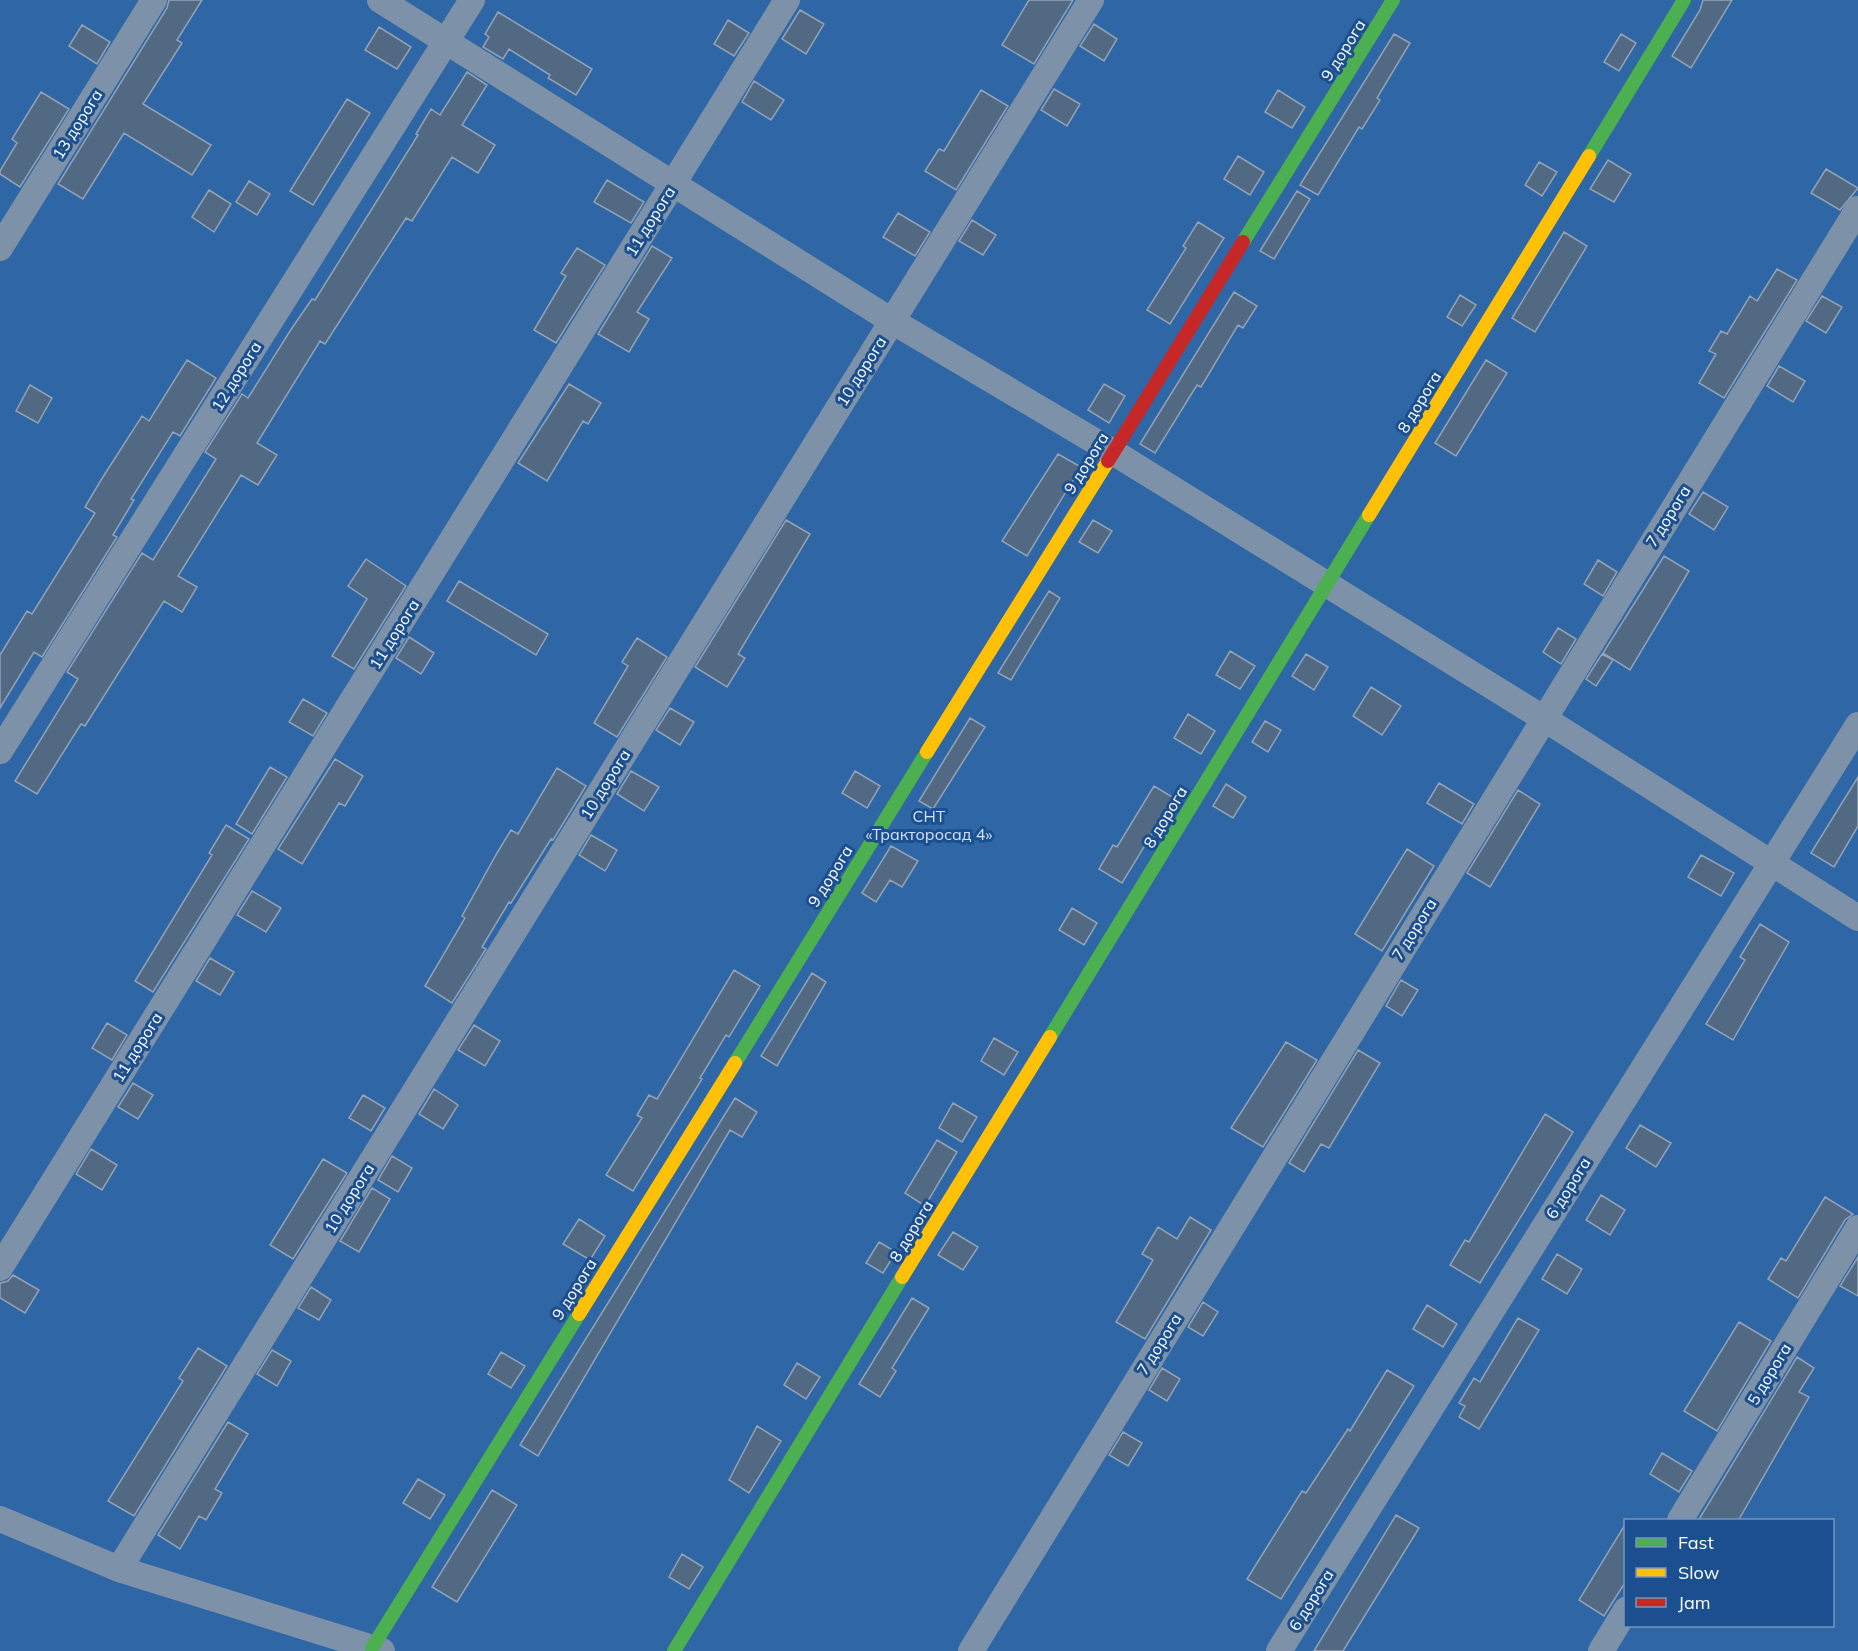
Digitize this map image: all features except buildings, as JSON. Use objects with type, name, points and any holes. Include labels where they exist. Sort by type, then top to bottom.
[{"type":"street","name":"13 дорога","points":[[0,248],[154,0]]},
{"type":"street","points":[[380,0],[892,321],[1113,452],[1326,586],[1543,718],[1858,918]]},
{"type":"street","name":"12 дорога","points":[[0,751],[472,0]]},
{"type":"street","name":"11 дорога","points":[[0,1268],[787,0]]},
{"type":"street","name":"10 дорога","points":[[119,1569],[1091,0]]},
{"type":"street","name":"9 дорога","points":[[377,1649],[1393,0]]},
{"type":"street","name":"8 дорога","points":[[674,1651],[1684,0]]},
{"type":"street","name":"7 дорога","points":[[971,1651],[1858,209]]},
{"type":"street","name":"6 дорога","points":[[1279,1651],[1858,725]]},
{"type":"street","name":"5 дорога","points":[[1681,1519],[1858,1228]]},
{"type":"street","points":[[0,1519],[119,1569],[377,1649]]},
{"type":"street","points":[[1601,1651],[1624,1613]]},
{"type":"green space","name":"СНТ «Тракторосад 4»","points":[[0,0],[1858,0],[1858,1651],[0,1651]]},
{"type":"traffic: fast","points":[[1243,242],[1393,0]]},
{"type":"traffic: fast","points":[[1589,156],[1684,0]]},
{"type":"traffic: fast","points":[[1050,1037],[1369,515]]},
{"type":"traffic: fast","points":[[735,1063],[927,752]]},
{"type":"traffic: fast","points":[[674,1651],[902,1277]]},
{"type":"traffic: fast","points":[[372,1648],[579,1314]]},
{"type":"traffic: slow","points":[[1369,515],[1589,156]]},
{"type":"traffic: slow","points":[[927,752],[1108,461]]},
{"type":"traffic: slow","points":[[902,1277],[1050,1037]]},
{"type":"traffic: slow","points":[[579,1314],[735,1063]]},
{"type":"traffic: jam","points":[[1108,461],[1243,242]]}]
